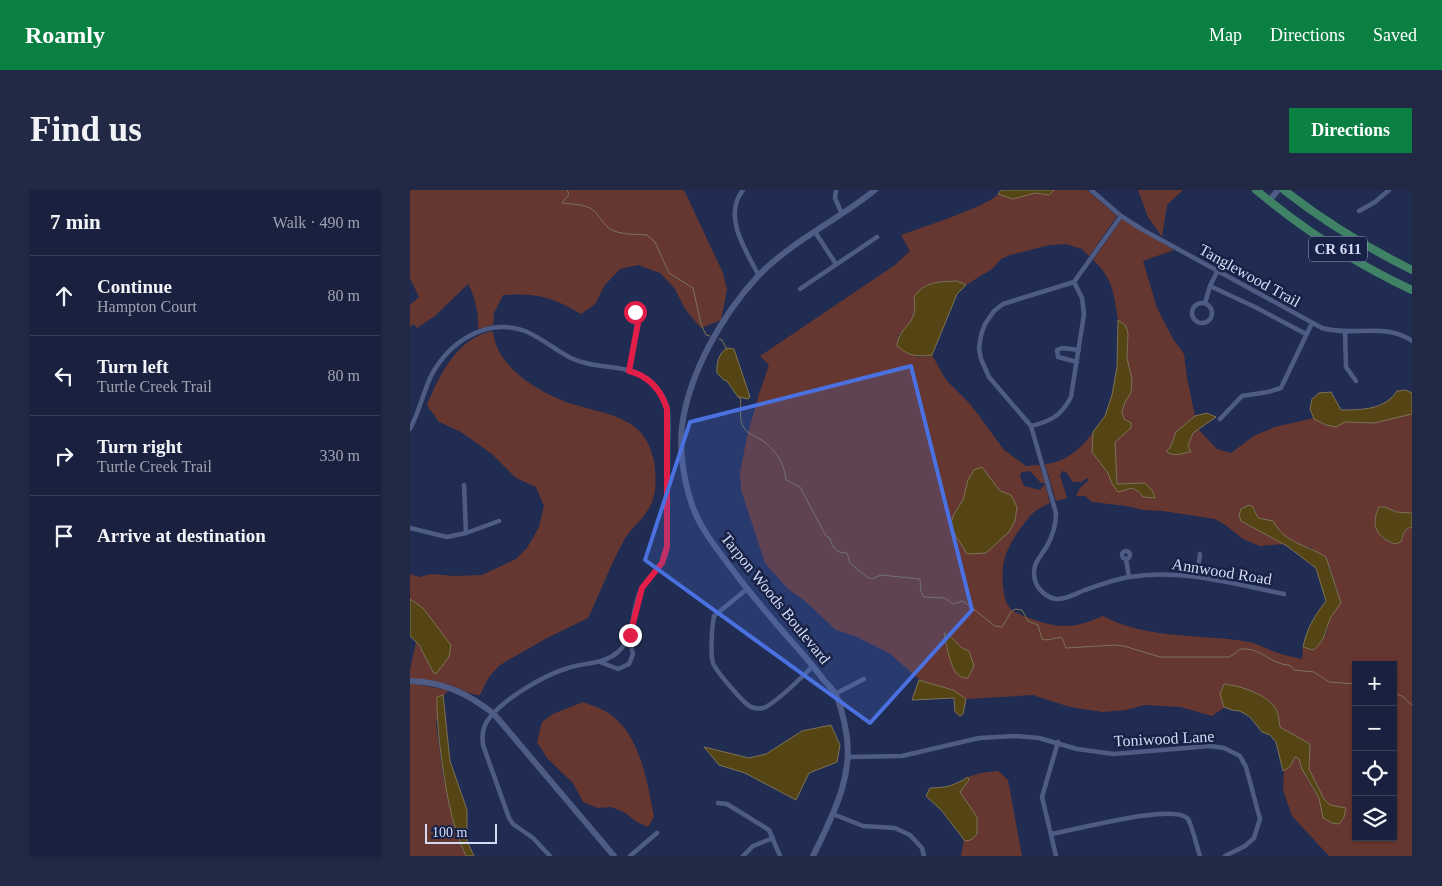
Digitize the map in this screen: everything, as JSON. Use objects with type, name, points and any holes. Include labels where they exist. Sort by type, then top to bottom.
[{"type":"main road","name":"CR 611","points":[[1256,190],[1334,246],[1412,290]]},
{"type":"main road","name":"CR 611","points":[[1284,190],[1339,230],[1386,258],[1412,270]]},
{"type":"street","points":[[743,190],[738,196],[736,204],[735,222],[740,239],[759,276]]},
{"type":"street","points":[[836,190],[835,198],[842,214]]},
{"type":"street","name":"Tarpon Woods Boulevard","points":[[814,856],[844,784],[849,757],[846,726],[835,694],[747,589],[704,530],[692,506],[682,452],[682,426],[687,400],[700,366],[728,314],[739,298],[759,276],[785,253],[875,190]]},
{"type":"street","name":"Tanglewood Trail","points":[[1091,190],[1121,216],[1162,241],[1312,323],[1332,331],[1386,331],[1398,333],[1412,340]]},
{"type":"street","points":[[1269,200],[1278,190]]},
{"type":"street","points":[[1359,211],[1375,202],[1389,190]]},
{"type":"street","points":[[1031,426],[1050,420],[1065,409],[1071,397],[1084,323],[1082,298],[1074,282],[1121,216]]},
{"type":"street","points":[[815,232],[836,264]]},
{"type":"street","points":[[800,288],[877,237]]},
{"type":"street","points":[[1205,303],[1210,286],[1218,270]]},
{"type":"street","name":"Annwood Road","points":[[1074,282],[1003,304],[994,311],[985,324],[979,348],[984,368],[1031,426],[1056,513],[1056,525],[1046,548],[1037,559],[1034,568],[1035,581],[1039,589],[1046,595],[1056,599],[1129,576],[1157,574],[1197,577],[1284,594]]},
{"type":"street","points":[[1210,286],[1255,306],[1306,334]]},
{"type":"street","points":[[1205,303],[1212,311],[1211,318],[1203,324],[1196,322],[1192,317],[1192,310],[1195,305],[1205,303]]},
{"type":"street","points":[[629,371],[638,323],[635,312]]},
{"type":"street","points":[[1220,419],[1242,396],[1281,388],[1312,323]]},
{"type":"street","points":[[410,429],[431,377],[446,354],[464,339],[486,329],[506,328],[520,330],[535,336],[575,360],[642,375],[653,383],[663,397],[668,413],[666,554],[662,563],[642,588],[628,637],[619,651],[600,662],[570,667],[530,686],[512,698],[494,714],[484,728],[483,745],[505,808],[513,824],[530,835],[550,856]]},
{"type":"street","points":[[1345,331],[1346,366],[1356,381]]},
{"type":"street","points":[[1077,362],[1058,357],[1057,350],[1062,348],[1079,350]]},
{"type":"street","points":[[464,485],[466,533]]},
{"type":"street","points":[[410,528],[447,537],[466,533],[499,520]]},
{"type":"street","points":[[1197,577],[1200,554]]},
{"type":"street","points":[[1126,559],[1129,576]]},
{"type":"street","points":[[747,589],[714,616],[712,623],[712,661],[744,701],[752,707],[761,708],[769,705],[804,676],[813,666]]},
{"type":"street","points":[[600,662],[618,669],[629,664],[633,654],[628,637]]},
{"type":"street","points":[[835,694],[864,679]]},
{"type":"street","points":[[410,681],[426,682],[452,688],[469,696],[494,714],[614,856]]},
{"type":"street","name":"Toniwood Lane","points":[[849,757],[902,756],[979,738],[1015,736],[1039,738],[1078,749],[1114,754],[1210,746],[1224,748],[1240,756],[1246,767],[1260,819],[1254,838],[1245,846],[1226,856]]},
{"type":"street","points":[[1056,856],[1042,796],[1058,742]]},
{"type":"street","points":[[718,804],[727,804],[768,830],[780,856]]},
{"type":"street","points":[[833,814],[863,826],[895,828],[902,831],[910,835],[922,848],[924,856]]},
{"type":"street","points":[[1051,834],[1123,818],[1169,814],[1182,815],[1188,819],[1200,856]]},
{"type":"street","points":[[630,856],[657,833]]},
{"type":"street","points":[[743,856],[753,846],[773,838]]},
{"type":"highlighted area","points":[[911,366],[972,610],[870,723],[645,560],[690,422]]},
{"type":"shaded area","points":[[410,190],[684,190],[723,273],[727,290],[721,320],[701,328],[685,309],[675,289],[660,273],[638,265],[620,269],[605,285],[595,304],[581,314],[544,297],[503,295],[494,313],[493,325],[478,329],[476,306],[468,284],[435,316],[417,328],[414,324],[410,327],[410,305],[419,297],[410,278]]},
{"type":"shaded area","points":[[1001,190],[1054,190],[1049,195],[1035,193],[1013,199],[998,194]]},
{"type":"shaded area","points":[[1054,190],[1087,190],[1117,216],[1089,256],[1082,249],[1066,244],[1050,245],[1001,259],[992,269],[966,285],[945,281],[925,287],[914,297],[914,314],[898,336],[918,357],[932,355],[946,380],[971,405],[1004,450],[1026,466],[1039,465],[1045,483],[1041,483],[1030,471],[1022,472],[1020,476],[1024,486],[1040,490],[1045,484],[1050,503],[1037,510],[1024,523],[1006,554],[1003,566],[1003,581],[1006,602],[1018,614],[1058,626],[1083,623],[1103,616],[1137,629],[1247,642],[1302,659],[1303,647],[1313,650],[1326,634],[1330,618],[1341,603],[1330,567],[1311,548],[1294,543],[1278,531],[1273,521],[1258,518],[1255,509],[1242,508],[1239,515],[1240,520],[1283,544],[1260,546],[1243,539],[1215,519],[1092,502],[1085,496],[1076,496],[1080,488],[1089,480],[1087,478],[1082,482],[1073,482],[1066,472],[1062,471],[1060,476],[1067,498],[1056,501],[1045,464],[1059,461],[1072,454],[1084,444],[1093,432],[1092,452],[1108,473],[1112,484],[1132,488],[1146,498],[1155,497],[1135,483],[1117,484],[1115,442],[1121,435],[1124,419],[1122,412],[1125,402],[1131,393],[1132,379],[1127,358],[1126,326],[1118,320],[1114,294],[1109,280],[1093,260],[1122,219],[1174,250],[1143,261],[1157,308],[1173,339],[1184,354],[1195,416],[1176,432],[1170,449],[1166,451],[1188,446],[1193,433],[1198,429],[1217,449],[1231,453],[1254,436],[1275,427],[1314,418],[1326,425],[1345,422],[1374,423],[1412,414],[1412,513],[1396,512],[1385,507],[1379,507],[1375,525],[1384,538],[1395,544],[1401,542],[1403,534],[1412,527],[1412,856],[1329,856],[1292,816],[1283,790],[1284,770],[1290,767],[1295,757],[1299,759],[1307,779],[1315,791],[1330,805],[1324,799],[1309,769],[1310,744],[1280,727],[1278,713],[1273,705],[1254,692],[1224,684],[1225,707],[1212,716],[1181,707],[1145,705],[1126,710],[1103,712],[1070,707],[1033,695],[966,699],[953,690],[920,680],[889,653],[857,637],[836,630],[804,600],[788,589],[765,563],[741,490],[740,473],[747,437],[769,365],[760,356],[895,265],[910,251],[901,235],[969,210],[993,199],[998,194],[1013,199],[1035,193],[1049,195]],"holes":[[[974,470],[991,481],[1000,491],[1011,495],[967,554],[957,535],[954,514],[963,500],[968,480]],[[944,633],[950,635],[959,648],[956,673],[945,644]]]},
{"type":"shaded area","points":[[1138,190],[1183,190],[1167,205],[1162,237],[1148,217]]},
{"type":"shaded area","points":[[957,281],[966,285],[957,294],[932,355],[913,355],[897,346],[901,333],[914,314],[914,297],[918,292],[933,283]]},
{"type":"shaded area","points":[[1118,320],[1126,326],[1128,334],[1127,358],[1132,379],[1131,393],[1125,402],[1122,412],[1124,419],[1131,423],[1131,428],[1115,442],[1117,484],[1145,483],[1152,490],[1155,498],[1143,497],[1132,488],[1118,492],[1112,484],[1108,473],[1092,452],[1093,432],[1105,416],[1112,395],[1117,367]]},
{"type":"shaded area","points":[[493,331],[496,344],[502,356],[510,367],[532,385],[569,403],[622,419],[642,434],[649,446],[654,461],[656,481],[654,497],[649,508],[623,542],[588,618],[545,639],[500,665],[489,677],[480,695],[476,695],[443,683],[410,678],[416,642],[425,654],[433,672],[433,623],[423,608],[410,599],[410,574],[419,577],[431,574],[454,576],[482,575],[516,559],[527,548],[539,527],[544,506],[536,487],[516,478],[492,454],[461,432],[439,422],[427,405],[437,382],[451,359],[470,341]]},
{"type":"shaded area","points":[[727,348],[734,349],[750,397],[748,399],[738,397],[727,381],[717,373],[719,359]]},
{"type":"shaded area","points":[[1406,390],[1412,393],[1412,414],[1374,423],[1345,422],[1336,427],[1326,425],[1314,419],[1310,409],[1312,399],[1319,393],[1331,392],[1341,410],[1356,410],[1372,408],[1386,402],[1397,391]]},
{"type":"shaded area","points":[[1207,413],[1216,417],[1193,433],[1188,446],[1191,452],[1175,455],[1166,451],[1170,448],[1176,432],[1195,416]]},
{"type":"shaded area","points":[[982,467],[1000,491],[1011,495],[1017,507],[1015,521],[1009,532],[986,553],[967,554],[950,526],[954,514],[963,500],[968,480],[974,470]]},
{"type":"shaded area","points":[[1249,505],[1253,507],[1258,518],[1273,521],[1278,529],[1290,539],[1326,557],[1341,603],[1331,617],[1323,638],[1313,650],[1303,647],[1312,622],[1326,601],[1316,568],[1287,546],[1241,521],[1239,515],[1241,509]]},
{"type":"shaded area","points":[[1379,507],[1385,507],[1396,512],[1412,513],[1412,527],[1403,534],[1401,542],[1395,544],[1389,541],[1377,530],[1375,520]]},
{"type":"shaded area","points":[[410,599],[423,608],[451,645],[449,657],[436,674],[433,672],[419,645],[410,636]]},
{"type":"shaded area","points":[[944,633],[951,637],[960,647],[969,651],[974,666],[968,678],[960,676],[954,670],[948,654]]},
{"type":"shaded area","points":[[919,680],[953,690],[966,699],[963,714],[960,716],[955,712],[954,698],[912,700]]},
{"type":"shaded area","points":[[410,683],[448,690],[443,697],[443,695],[436,723],[443,776],[456,835],[466,856],[410,856]]},
{"type":"shaded area","points":[[1224,684],[1246,689],[1267,700],[1277,711],[1280,727],[1310,744],[1309,769],[1324,799],[1330,805],[1346,808],[1344,817],[1339,824],[1332,823],[1323,818],[1319,798],[1302,769],[1299,759],[1295,757],[1290,767],[1283,771],[1276,742],[1270,735],[1262,732],[1250,717],[1240,711],[1224,707],[1220,694]]},
{"type":"shaded area","points":[[443,695],[450,761],[467,810],[467,841],[474,856],[466,856],[460,843],[446,789],[437,710],[437,697]]},
{"type":"shaded area","points":[[583,702],[605,711],[617,720],[634,744],[645,773],[654,817],[648,827],[637,822],[624,812],[611,807],[598,808],[583,802],[573,783],[547,758],[537,742],[542,722],[553,714]]},
{"type":"shaded area","points":[[831,725],[840,745],[837,762],[809,773],[796,800],[745,773],[719,765],[704,747],[749,758],[766,754],[802,731]]},
{"type":"shaded area","points":[[998,771],[1008,780],[1022,856],[961,856],[964,839],[965,841],[977,834],[977,817],[960,792],[969,780],[968,777]]},
{"type":"shaded area","points":[[968,777],[969,780],[960,792],[977,817],[977,834],[971,840],[965,841],[942,811],[926,796],[930,788],[950,786]]},
{"type":"waterway","points":[[567,190],[569,194],[562,203],[590,208],[612,230],[625,234],[647,235],[655,242],[669,273],[693,288],[701,324],[706,335],[710,336]]},
{"type":"waterway","points":[[719,339],[722,340],[727,350]]},
{"type":"waterway","points":[[740,397],[743,427],[776,453],[782,463],[786,480],[800,487],[826,536],[830,538],[833,547],[837,551],[847,553],[850,563],[867,577],[872,579],[881,575],[920,579],[921,592],[924,597],[945,598],[953,604],[963,601],[995,626],[1002,627],[1011,612],[1015,609],[1022,610],[1028,621],[1038,625],[1042,639],[1062,638],[1066,648],[1114,645],[1124,646],[1160,657],[1229,657],[1240,649],[1246,649],[1256,651],[1280,664],[1291,666],[1294,670],[1314,672],[1329,682],[1352,684]]},
{"type":"waterway","points":[[1397,694],[1402,696],[1412,705]]},
{"type":"route","points":[[630,635],[642,588],[662,563],[667,547],[667,409],[663,397],[653,383],[636,372],[629,371],[638,323],[638,317],[635,312]]}]
